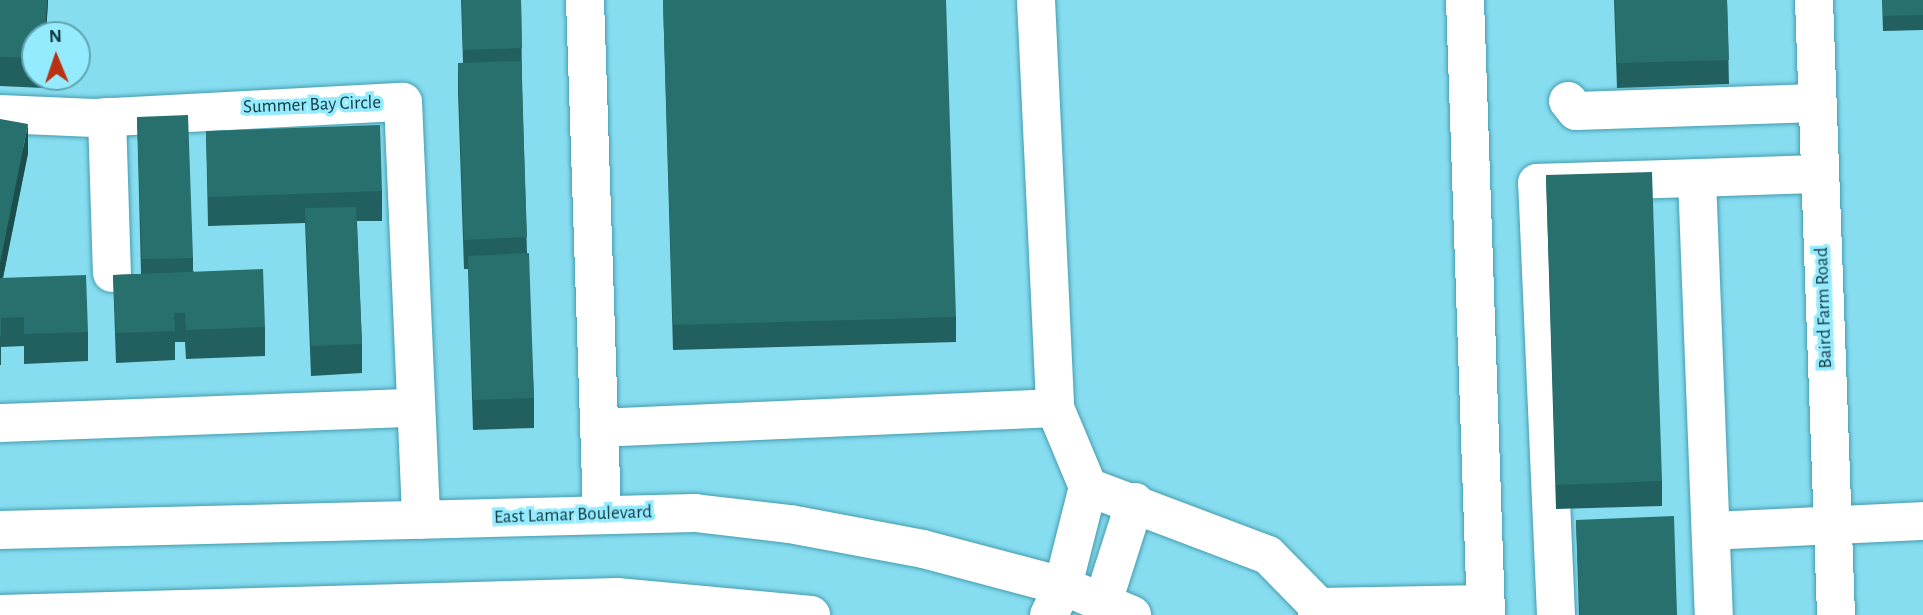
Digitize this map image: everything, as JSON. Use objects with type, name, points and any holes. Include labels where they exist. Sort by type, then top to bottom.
[{"type":"main road","points":[[585,0],[602,513]]},
{"type":"main road","points":[[1037,0],[1055,408],[1088,486],[1056,601]]},
{"type":"main road","points":[[1088,486],[1268,555],[1318,611],[1486,610],[1465,0]]},
{"type":"main road","name":"Baird Farm Road","points":[[1814,0],[1836,615]]},
{"type":"main road","points":[[1568,101],[1576,111],[1817,103]]},
{"type":"main road","name":"Summer Bay Circle","points":[[0,114],[107,117],[403,102],[421,520]]},
{"type":"main road","points":[[107,117],[112,273]]},
{"type":"main road","points":[[1556,615],[1536,183],[1819,174]]},
{"type":"main road","points":[[1697,178],[1714,615]]},
{"type":"main road","points":[[0,423],[415,408]]},
{"type":"main road","points":[[600,428],[1055,408]]},
{"type":"main road","points":[[1118,609],[1115,563],[1135,502]]},
{"type":"main road","name":"East Lamar Boulevard","points":[[0,530],[602,513],[695,513],[790,524],[923,549],[1056,601],[1118,609]]},
{"type":"main road","points":[[1711,531],[1923,522]]},
{"type":"main road","points":[[1072,548],[1115,563]]},
{"type":"main road","points":[[0,614],[617,606],[810,615]]},
{"type":"building","points":[[0,0],[47,0],[46,21],[21,21],[21,58],[0,57]]},
{"type":"building","points":[[462,0],[521,0],[522,48],[463,50]]},
{"type":"building","points":[[663,0],[946,0],[956,317],[673,325]]},
{"type":"building","points":[[1615,0],[1727,0],[1729,60],[1617,63]]},
{"type":"building","points":[[1883,0],[1923,0],[1923,15],[1883,16]]},
{"type":"building","points":[[521,61],[527,237],[464,240],[458,63]]},
{"type":"building","points":[[188,115],[193,258],[142,259],[137,117]]},
{"type":"building","points":[[0,119],[28,124],[0,263]]},
{"type":"building","points":[[380,125],[382,191],[208,197],[206,131]]},
{"type":"building","points":[[1652,172],[1662,481],[1556,485],[1546,175]]},
{"type":"building","points":[[356,207],[362,344],[311,346],[305,208]]},
{"type":"building","points":[[529,253],[534,398],[473,400],[468,256]]},
{"type":"building","points":[[263,269],[265,327],[186,330],[185,313],[174,313],[175,331],[116,333],[113,275]]},
{"type":"building","points":[[86,275],[88,332],[24,334],[24,317],[1,318],[0,336],[0,278]]},
{"type":"building","points":[[1674,516],[1677,615],[1580,615],[1576,520]]}]
